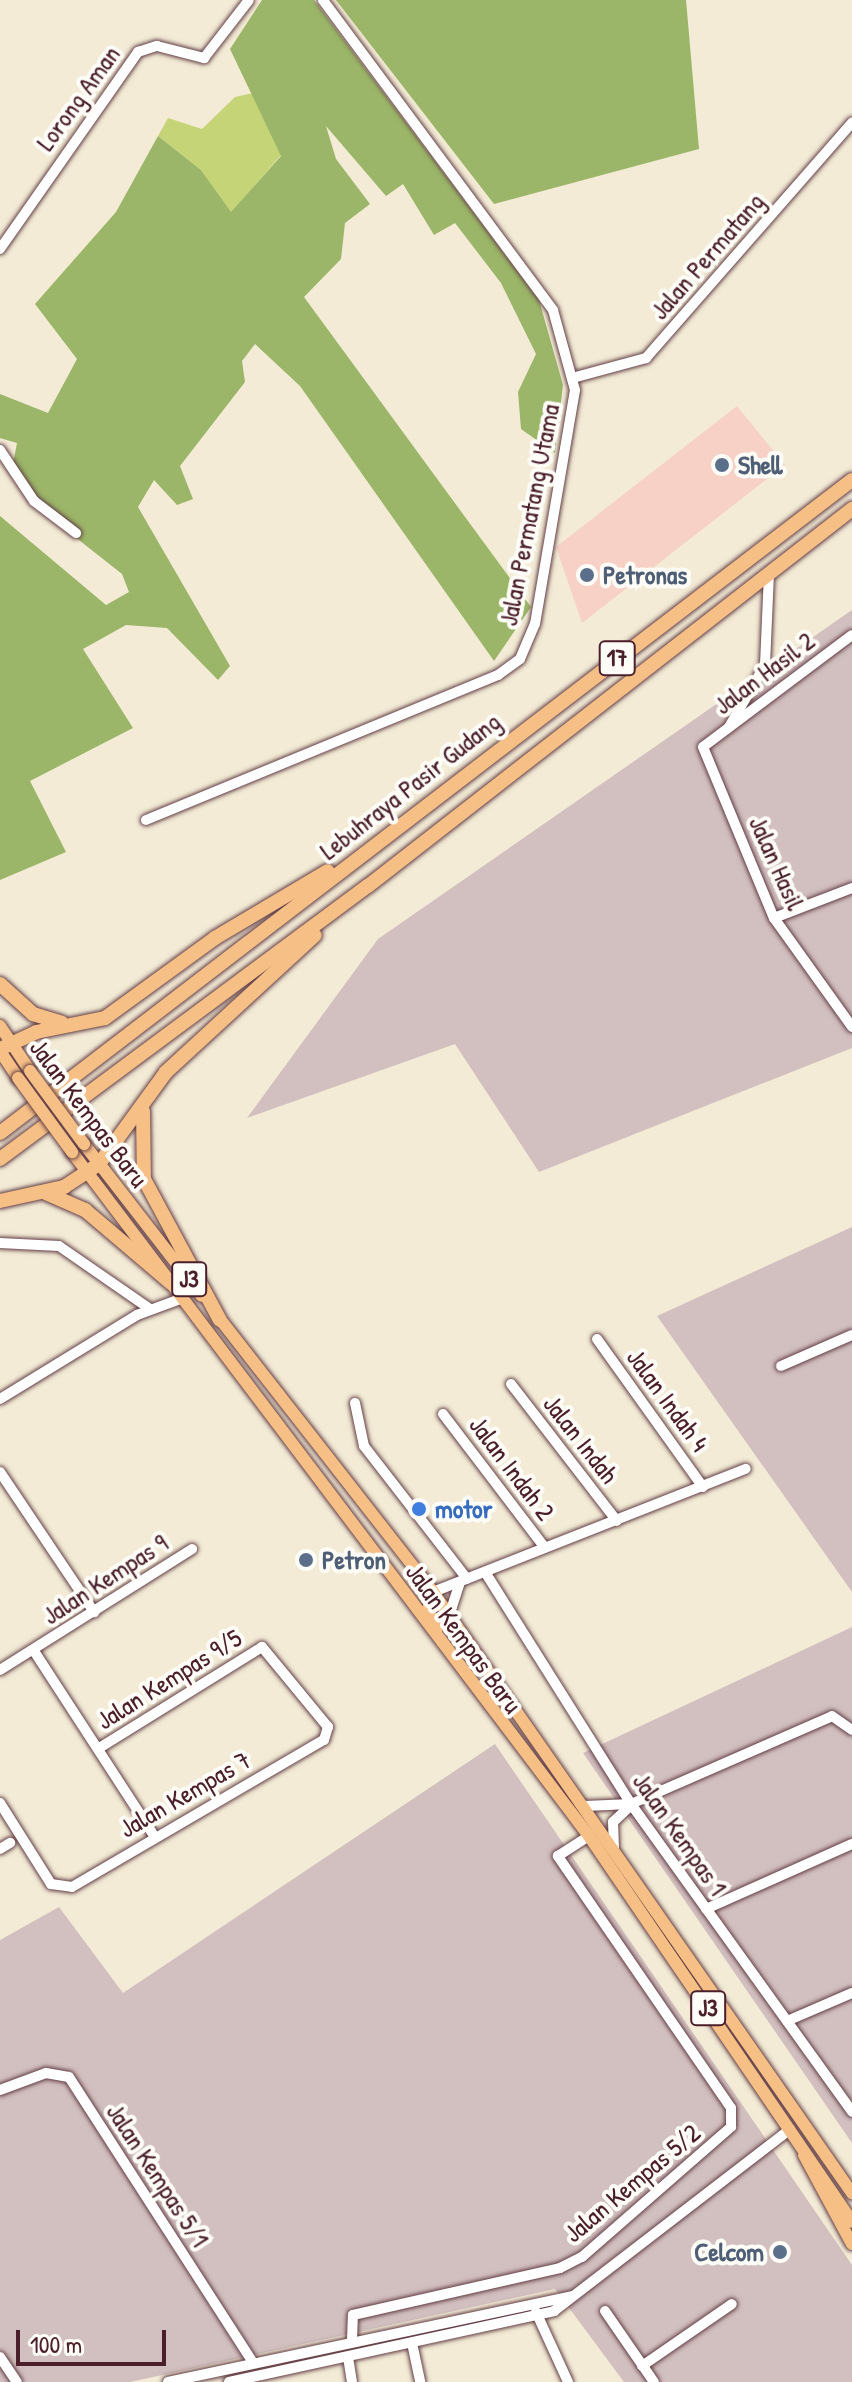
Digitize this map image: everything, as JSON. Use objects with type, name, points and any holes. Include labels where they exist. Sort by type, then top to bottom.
[{"type":"highway","name":"Lebuhraya Pasir Gudang","points":[[0,1133],[852,480]]},
{"type":"highway","name":"Lebuhraya Pasir Gudang","points":[[0,1159],[368,886],[852,509]]},
{"type":"highway","points":[[3,1048],[105,1018],[215,938],[384,838]]},
{"type":"highway","points":[[0,1201],[43,1192],[93,1169],[145,1099],[207,1030],[368,886]]},
{"type":"highway","points":[[0,984],[48,1021],[79,1025]]},
{"type":"highway","points":[[145,1099],[138,1141],[144,1179],[220,1320]]},
{"type":"highway","points":[[43,1192],[85,1210],[171,1283]]},
{"type":"main road","name":"Jalan Kempas Baru","points":[[0,1026],[3,1048],[84,1144],[93,1169],[171,1283],[467,1680],[589,1836],[852,2222]]},
{"type":"main road","name":"Jalan Kempas Baru","points":[[24,1074],[72,1152],[93,1169],[220,1320],[433,1592],[852,2193]]},
{"type":"main road","points":[[433,1592],[430,1619],[467,1680]]},
{"type":"main road","points":[[808,2127],[852,2179]]},
{"type":"main road","points":[[803,2148],[812,2182],[852,2244]]},
{"type":"street","name":"Lorong Aman","points":[[0,249],[138,52],[157,46],[204,58],[249,0]]},
{"type":"street","name":"Jalan Permatang Utama","points":[[146,820],[520,659],[546,567],[572,378],[548,303],[323,0]]},
{"type":"street","name":"Jalan Permatang","points":[[572,378],[646,358],[852,123]]},
{"type":"street","points":[[0,450],[34,501],[76,533]]},
{"type":"street","points":[[729,727],[765,665],[769,572]]},
{"type":"street","name":"Jalan Hasil 2","points":[[703,747],[852,635]]},
{"type":"street","name":"Jalan Hasil","points":[[703,747],[774,918],[852,1027]]},
{"type":"street","points":[[774,918],[852,888]]},
{"type":"street","points":[[0,1243],[59,1246],[150,1309]]},
{"type":"street","points":[[0,1399],[150,1309],[183,1298]]},
{"type":"street","points":[[781,1366],[852,1335]]},
{"type":"street","name":"Jalan Indah 4","points":[[597,1339],[703,1487]]},
{"type":"street","name":"Jalan Indah","points":[[511,1384],[617,1521]]},
{"type":"street","points":[[355,1403],[364,1446],[464,1580],[449,1616]]},
{"type":"street","name":"Jalan Indah 2","points":[[443,1414],[545,1548]]},
{"type":"street","name":"Jalan Indah","points":[[433,1592],[746,1469]]},
{"type":"street","points":[[0,1472],[94,1612]]},
{"type":"street","name":"Jalan Kempas 9","points":[[0,1670],[192,1549]]},
{"type":"street","name":"Jalan Kempas 1","points":[[485,1572],[631,1804],[852,2112]]},
{"type":"street","name":"Jalan Kempas 7","points":[[0,1803],[60,1889],[328,1733],[262,1647]]},
{"type":"street","name":"Jalan Kempas 9/5","points":[[99,1748],[262,1647]]},
{"type":"street","points":[[34,1651],[154,1836]]},
{"type":"street","points":[[614,1849],[613,1822],[631,1804],[817,1720],[843,1718],[852,1730]]},
{"type":"street","points":[[585,1806],[631,1804]]},
{"type":"street","name":"Jalan Kempas 5/2","points":[[352,2341],[353,2315],[560,2268],[582,2257],[731,2127],[731,2108],[661,2011],[558,1856],[589,1836]]},
{"type":"street","points":[[706,1909],[852,1844]]},
{"type":"street","points":[[787,2021],[852,1993]]},
{"type":"street","name":"Jalan Kempas 5/1","points":[[0,2090],[46,2073],[69,2077],[251,2359]]},
{"type":"street","points":[[229,2382],[279,2377],[348,2357],[536,2312],[577,2294],[790,2129]]},
{"type":"street","points":[[642,2366],[732,2304]]},
{"type":"street","points":[[605,2311],[654,2382]]},
{"type":"street","points":[[168,2382],[251,2359],[536,2312]]},
{"type":"street","points":[[536,2312],[568,2382]]},
{"type":"street","points":[[412,2343],[420,2382]]},
{"type":"street","points":[[0,2357],[17,2382]]},
{"type":"street","points":[[348,2357],[352,2382]]},
{"type":"shaded area","points":[[737,406],[785,465],[582,623],[556,547]]},
{"type":"shaded area","points":[[852,610],[852,1048],[539,1172],[455,1044],[247,1118],[378,939]]},
{"type":"shaded area","points":[[852,1227],[852,1592],[657,1316]]},
{"type":"shaded area","points":[[852,1627],[852,2143],[583,1753]]},
{"type":"shaded area","points":[[495,1744],[852,2265],[852,2382],[624,2382],[555,2289],[130,2382],[0,2382],[0,1940],[59,1907],[123,1993]]},
{"type":"green space","points":[[262,0],[314,0],[539,300],[563,385],[555,453],[521,429],[518,392],[536,354],[501,283],[455,223],[434,235],[403,184],[386,196],[326,126],[336,159],[370,204],[345,223],[341,259],[304,297],[531,607],[494,661],[300,386],[255,344],[242,361],[245,382],[180,466],[193,499],[177,505],[154,480],[138,507],[230,666],[218,680],[167,628],[126,625],[83,649],[133,728],[30,781],[66,852],[0,880],[0,516],[106,605],[129,592],[122,574],[27,499],[11,474],[17,443],[0,438],[0,394],[48,413],[77,359],[35,304],[116,212],[158,136],[201,170],[231,212],[281,156],[230,49]]},
{"type":"green space","points":[[336,0],[686,0],[699,149],[494,204]]},
{"type":"green space","points":[[253,93],[281,155],[231,213],[201,170],[158,136],[168,118],[202,129],[235,97]]},
{"type":"place","name":"Shell","points":[[722,465]]},
{"type":"place","name":"Petronas","points":[[587,575]]},
{"type":"place","name":"motor","points":[[419,1509]]},
{"type":"place","name":"Petron","points":[[306,1560]]},
{"type":"place","name":"Celcom","points":[[780,2252]]}]
